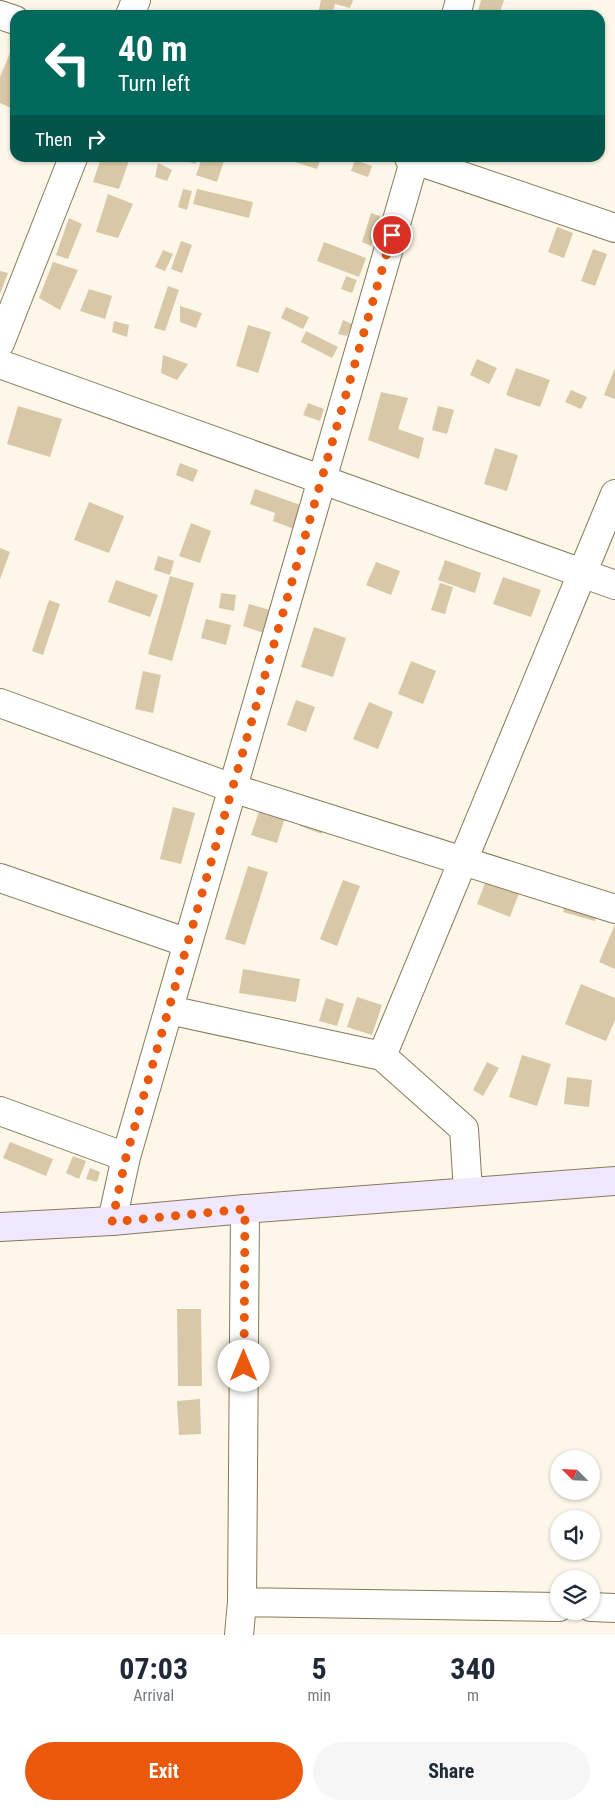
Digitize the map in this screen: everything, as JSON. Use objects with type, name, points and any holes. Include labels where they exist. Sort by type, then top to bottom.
[{"type":"main road","points":[[0,1227],[112,1222],[245,1209],[615,1181]]},
{"type":"street","points":[[0,343],[72,162]]},
{"type":"street","points":[[112,1222],[126,1157],[412,162]]},
{"type":"street","points":[[425,162],[615,228]]},
{"type":"street","points":[[0,364],[615,586]]},
{"type":"street","points":[[382,1056],[615,494]]},
{"type":"street","points":[[0,703],[232,788],[615,909]]},
{"type":"street","points":[[0,878],[188,943]]},
{"type":"street","points":[[169,1010],[382,1056],[464,1129],[468,1191]]},
{"type":"street","points":[[0,1111],[126,1157]]},
{"type":"street","points":[[239,1635],[242,1602],[245,1209]]},
{"type":"street","points":[[242,1602],[550,1607]]},
{"type":"street","points":[[600,1608],[615,1608]]},
{"type":"building","points":[[321,0],[353,0],[350,8],[335,4],[333,10],[319,10]]},
{"type":"building","points":[[481,0],[504,0],[501,10],[478,10]]},
{"type":"building","points":[[10,53],[10,108],[0,103],[0,77]]},
{"type":"building","points":[[100,162],[129,162],[119,189],[93,182]]},
{"type":"building","points":[[201,162],[224,162],[217,182],[196,175]]},
{"type":"building","points":[[295,162],[320,162],[317,169]]},
{"type":"building","points":[[354,162],[372,166],[368,177],[351,171]]},
{"type":"building","points":[[158,163],[172,170],[167,181],[155,177]]},
{"type":"building","points":[[183,189],[192,191],[187,210],[178,207]]},
{"type":"building","points":[[197,189],[253,202],[249,218],[193,204]]},
{"type":"building","points":[[108,194],[133,204],[118,238],[96,232]]},
{"type":"building","points":[[371,213],[380,216],[371,246],[362,242]]},
{"type":"building","points":[[69,218],[82,224],[68,259],[56,255]]},
{"type":"building","points":[[557,227],[573,233],[564,258],[548,252]]},
{"type":"building","points":[[181,241],[192,245],[182,273],[171,269]]},
{"type":"building","points":[[324,242],[366,258],[359,277],[317,261]]},
{"type":"building","points":[[593,249],[607,254],[595,286],[581,281]]},
{"type":"building","points":[[163,250],[173,254],[165,271],[155,267]]},
{"type":"building","points":[[53,262],[78,270],[60,310],[39,298]]},
{"type":"building","points":[[0,271],[8,273],[0,294]]},
{"type":"building","points":[[346,276],[357,280],[352,293],[341,289]]},
{"type":"building","points":[[168,286],[179,290],[165,331],[154,328]]},
{"type":"building","points":[[89,289],[112,296],[105,319],[80,311]]},
{"type":"building","points":[[180,306],[202,313],[196,328],[180,322]]},
{"type":"building","points":[[286,307],[309,317],[303,329],[281,318]]},
{"type":"building","points":[[343,320],[352,324],[347,336],[338,334]]},
{"type":"building","points":[[114,321],[129,325],[127,337],[112,332]]},
{"type":"building","points":[[248,325],[271,332],[258,373],[236,366]]},
{"type":"building","points":[[306,331],[338,347],[332,358],[301,342]]},
{"type":"building","points":[[163,355],[188,364],[177,380],[161,373]]},
{"type":"building","points":[[477,359],[497,368],[489,384],[470,375]]},
{"type":"building","points":[[516,368],[550,380],[540,407],[506,395]]},
{"type":"building","points":[[615,368],[615,399],[604,395]]},
{"type":"building","points":[[571,390],[587,397],[581,409],[565,402]]},
{"type":"building","points":[[381,392],[408,398],[398,429],[424,438],[419,459],[368,440]]},
{"type":"building","points":[[308,403],[324,409],[320,421],[303,415]]},
{"type":"building","points":[[18,406],[62,419],[50,457],[7,444]]},
{"type":"building","points":[[438,406],[454,410],[447,434],[432,430]]},
{"type":"building","points":[[495,448],[518,455],[507,491],[484,484]]},
{"type":"building","points":[[180,463],[198,470],[193,482],[176,475]]},
{"type":"building","points":[[255,489],[303,506],[294,529],[273,521],[275,513],[250,504]]},
{"type":"building","points":[[89,502],[124,516],[109,553],[74,540]]},
{"type":"building","points":[[191,523],[211,531],[200,563],[179,556]]},
{"type":"building","points":[[0,548],[10,552],[0,579]]},
{"type":"building","points":[[158,556],[174,561],[170,575],[154,570]]},
{"type":"building","points":[[445,560],[481,573],[475,593],[438,580]]},
{"type":"building","points":[[376,562],[400,571],[391,595],[366,585]]},
{"type":"building","points":[[170,576],[194,583],[172,661],[148,654]]},
{"type":"building","points":[[503,577],[541,590],[531,617],[493,604]]},
{"type":"building","points":[[116,580],[158,595],[150,617],[108,602]]},
{"type":"building","points":[[440,583],[453,587],[445,614],[431,610]]},
{"type":"building","points":[[221,593],[236,595],[234,611],[219,608]]},
{"type":"building","points":[[49,600],[60,604],[43,655],[32,651]]},
{"type":"building","points":[[249,604],[270,610],[264,633],[243,626]]},
{"type":"building","points":[[206,619],[231,625],[226,645],[201,638]]},
{"type":"building","points":[[314,627],[346,638],[333,677],[301,667]]},
{"type":"building","points":[[411,661],[436,671],[423,704],[398,694]]},
{"type":"building","points":[[143,671],[161,675],[153,713],[135,709]]},
{"type":"building","points":[[296,700],[315,707],[306,732],[287,725]]},
{"type":"building","points":[[369,702],[393,712],[378,749],[353,739]]},
{"type":"building","points":[[262,803],[287,811],[277,843],[251,835]]},
{"type":"building","points":[[173,807],[195,813],[181,864],[160,859]]},
{"type":"building","points":[[305,814],[326,822],[322,834],[300,826]]},
{"type":"building","points":[[248,866],[268,872],[245,945],[225,939]]},
{"type":"building","points":[[488,875],[521,888],[510,917],[477,904]]},
{"type":"building","points":[[343,880],[360,886],[337,946],[320,939]]},
{"type":"building","points":[[567,901],[598,910],[595,921],[563,912]]},
{"type":"building","points":[[615,924],[615,969],[599,962]]},
{"type":"building","points":[[243,969],[300,979],[296,1002],[239,993]]},
{"type":"building","points":[[581,984],[615,998],[615,1020],[606,1041],[565,1024]]},
{"type":"building","points":[[357,997],[382,1005],[372,1035],[347,1027]]},
{"type":"building","points":[[326,998],[344,1004],[337,1026],[319,1021]]},
{"type":"building","points":[[522,1055],[551,1064],[537,1106],[509,1097]]},
{"type":"building","points":[[487,1062],[499,1068],[483,1096],[473,1090]]},
{"type":"building","points":[[567,1077],[592,1080],[589,1107],[564,1104]]},
{"type":"building","points":[[10,1142],[53,1159],[46,1176],[3,1158]]},
{"type":"building","points":[[73,1156],[86,1161],[79,1179],[66,1173]]},
{"type":"building","points":[[90,1168],[100,1172],[97,1182],[86,1179]]},
{"type":"building","points":[[177,1309],[201,1309],[202,1386],[178,1386]]},
{"type":"building","points":[[200,1399],[201,1434],[179,1435],[177,1401]]},
{"type":"route","points":[[244,1366],[245,1209],[112,1222],[126,1157],[392,235]]}]
